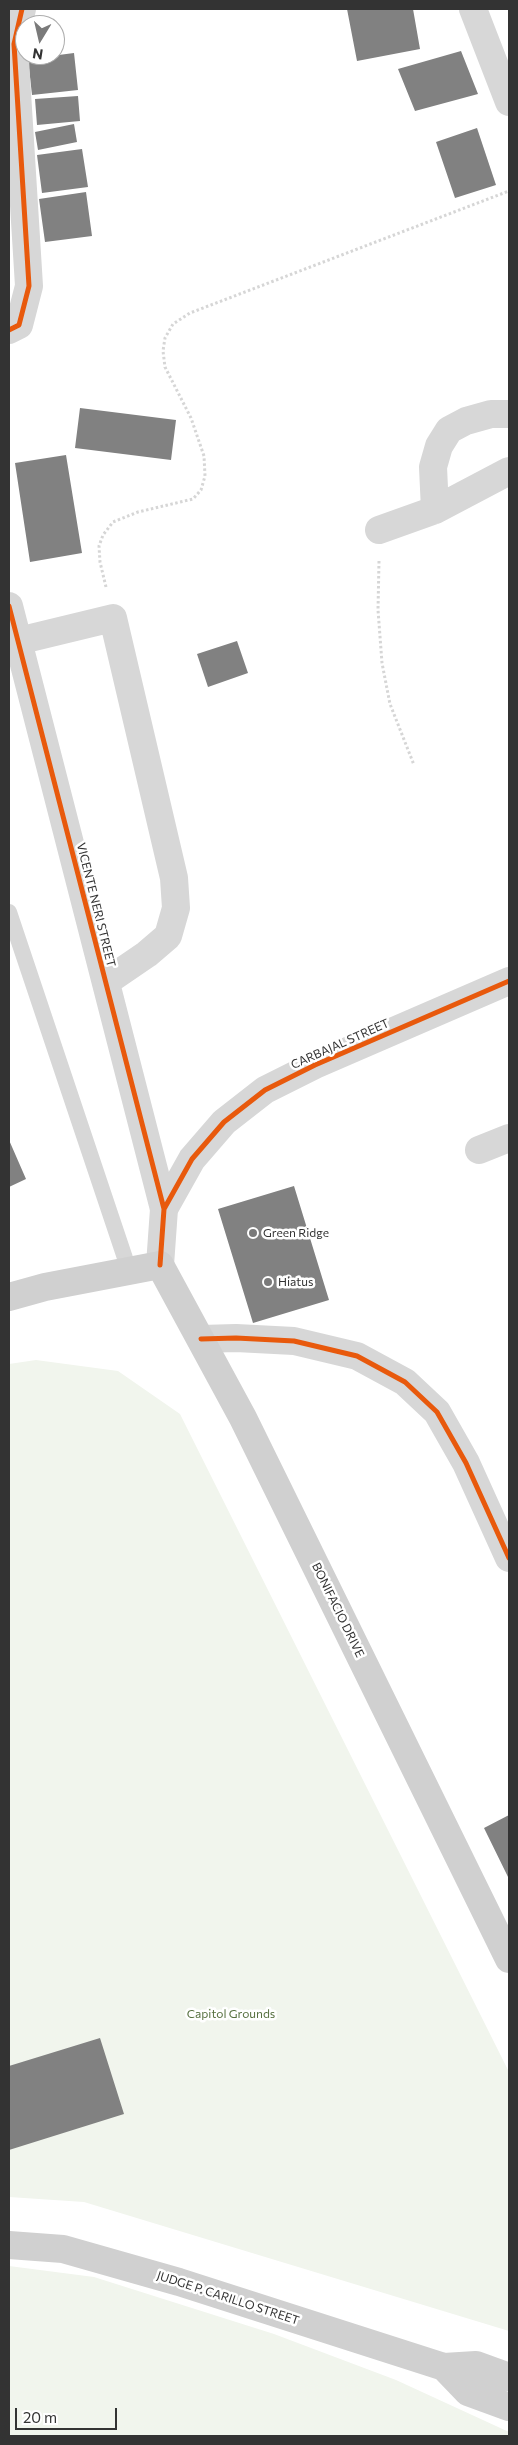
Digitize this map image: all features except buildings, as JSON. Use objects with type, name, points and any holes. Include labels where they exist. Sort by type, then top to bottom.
[{"type":"main road","points":[[9,1297],[129,1270],[160,1265]]},
{"type":"main road","name":"BONIFACIO DRIVE","points":[[160,1265],[243,1418],[509,1959]]},
{"type":"main road","name":"JUDGE P. CARILLO STREET","points":[[9,2245],[72,2251],[180,2282],[444,2367],[476,2365],[509,2377]]},
{"type":"main road","name":"JUDGE P. CARILLO STREET","points":[[444,2367],[468,2392],[509,2407]]},
{"type":"street","points":[[9,330],[19,325],[29,286],[12,44],[22,9]]},
{"type":"street","points":[[473,9],[509,102]]},
{"type":"street","points":[[435,510],[433,467],[439,446],[449,430],[466,420],[483,416],[509,414]]},
{"type":"street","points":[[380,530],[435,510],[509,470]]},
{"type":"street","name":"VICENTE NERI STREET","points":[[9,606],[164,1209]]},
{"type":"street","points":[[18,641],[113,618],[174,878],[176,908],[168,936],[147,954],[106,982]]},
{"type":"street","name":"CARBAJAL STREET","points":[[160,1265],[164,1209],[192,1160],[224,1122],[265,1090],[315,1065],[509,981]]},
{"type":"street","points":[[479,1150],[509,1138]]},
{"type":"street","points":[[201,1339],[236,1338],[294,1341],[357,1356],[404,1382],[437,1412],[466,1463],[509,1558]]},
{"type":"lane","points":[[9,912],[129,1270]]},
{"type":"path","points":[[113,618],[100,562],[99,546],[103,535],[113,522],[138,512],[193,499],[201,490],[205,476],[204,456],[191,418],[165,366],[163,351],[165,338],[173,324],[190,313],[509,191]]},
{"type":"path","points":[[380,530],[378,610],[382,663],[390,704],[414,765]]},
{"type":"green space","name":"Capitol Grounds","points":[[36,1360],[118,1371],[180,1414],[509,2072],[509,2331],[84,2202],[9,2197],[9,1364]]},
{"type":"green space","points":[[9,2266],[94,2277],[274,2334],[396,2380],[509,2432],[509,2436],[9,2436]]},
{"type":"cycle path","points":[[9,330],[19,325],[29,286],[14,44],[22,9]]},
{"type":"cycle path","points":[[9,606],[164,1209]]},
{"type":"cycle path","points":[[160,1265],[164,1209],[192,1159],[224,1122],[265,1090],[315,1065],[509,981]]},
{"type":"cycle path","points":[[201,1339],[236,1338],[294,1341],[357,1356],[405,1382],[437,1412],[466,1463],[509,1558]]},
{"type":"place","name":"Green Ridge","points":[[253,1233]]},
{"type":"place","name":"Hiatus","points":[[268,1282]]}]
